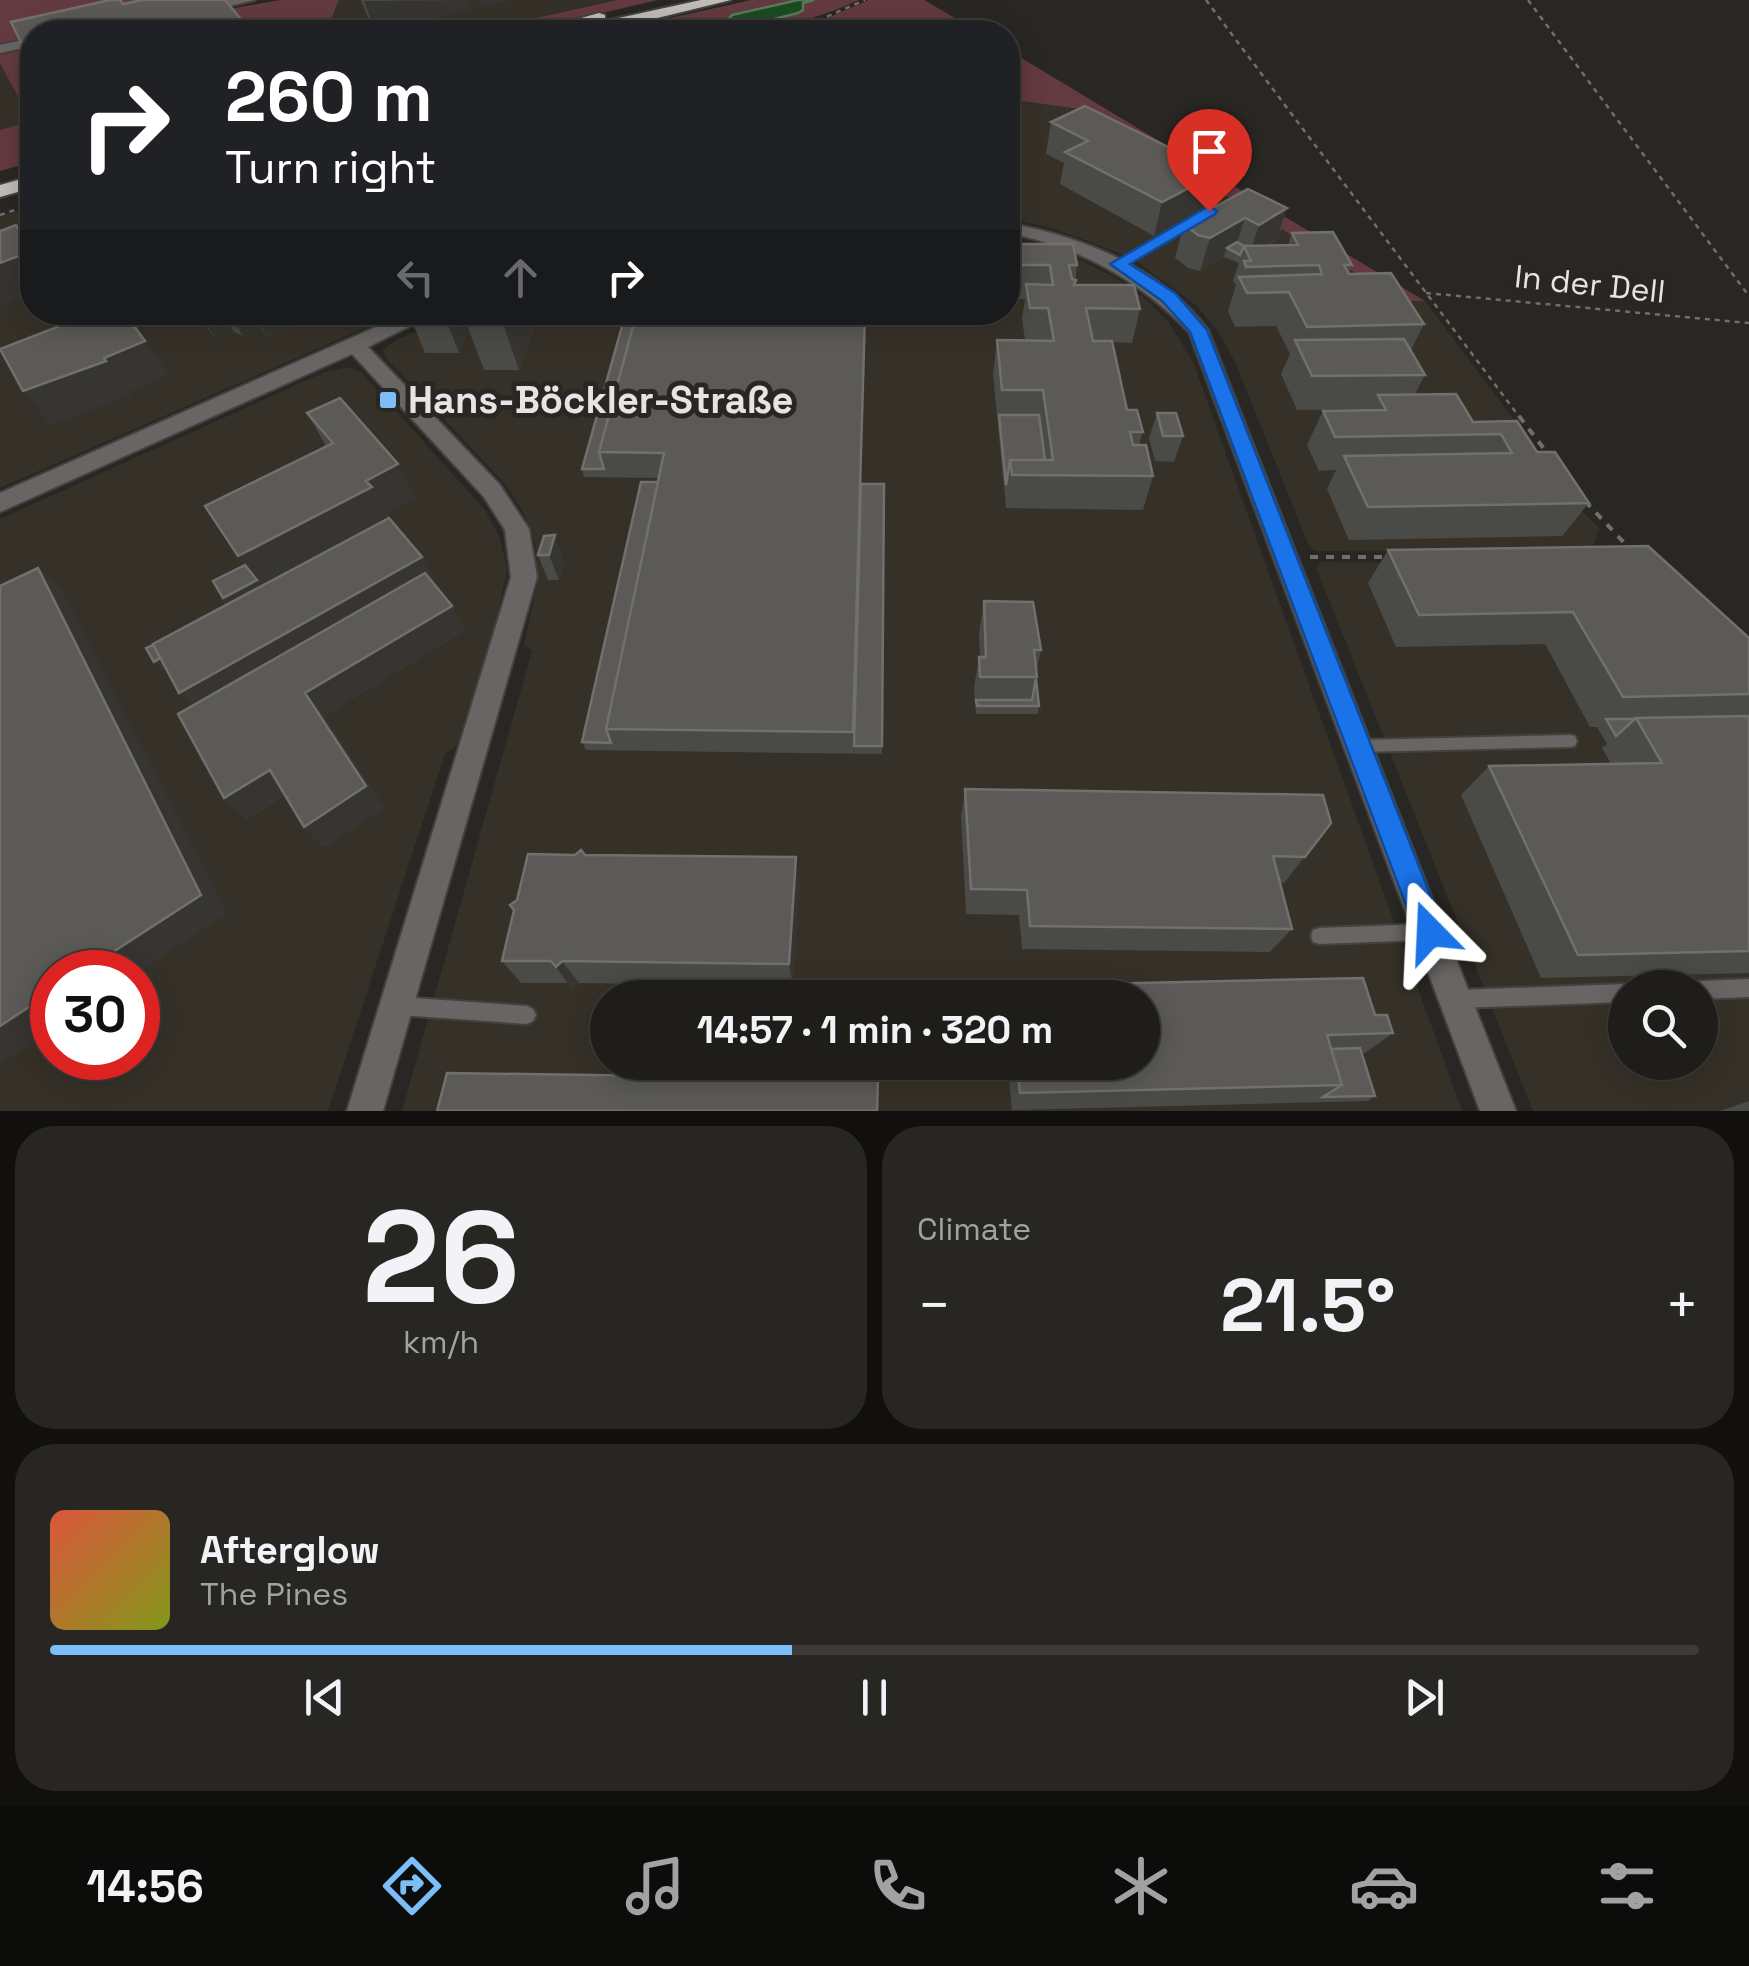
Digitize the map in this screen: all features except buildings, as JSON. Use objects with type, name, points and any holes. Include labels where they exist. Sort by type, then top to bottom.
[{"type":"highway","points":[[592,20],[680,0]]},
{"type":"highway","points":[[634,20],[723,0]]},
{"type":"street","points":[[178,13],[248,0]]},
{"type":"street","points":[[1020,231],[1059,239],[1118,264],[1168,297],[1198,330],[1498,1111]]},
{"type":"street","points":[[0,503],[400,325]]},
{"type":"street","points":[[356,345],[492,492],[517,529],[524,577],[364,1111]]},
{"type":"lane","points":[[1118,264],[1209,211]]},
{"type":"lane","points":[[1360,746],[1570,740]]},
{"type":"lane","points":[[1319,936],[1430,932]]},
{"type":"lane","points":[[1718,989],[1749,988]]},
{"type":"lane","points":[[1456,998],[1608,994]]},
{"type":"lane","points":[[397,1006],[527,1015]]},
{"type":"path","points":[[855,0],[863,1]]},
{"type":"path","points":[[1206,0],[1553,460]]},
{"type":"path","points":[[1528,0],[1749,296]]},
{"type":"path","points":[[819,20],[863,1]]},
{"type":"path","name":"In der Dell","points":[[1426,293],[1749,323]]},
{"type":"path","points":[[1577,492],[1640,559]]},
{"type":"path","points":[[1288,557],[1386,558]]},
{"type":"shaded area","points":[[0,0],[217,0],[101,20],[20,20],[20,39],[0,44]]},
{"type":"shaded area","points":[[280,0],[339,0],[331,20],[168,20]]},
{"type":"shaded area","points":[[339,0],[618,0],[527,20],[331,20]]},
{"type":"shaded area","points":[[618,0],[658,0],[572,20],[527,20]]},
{"type":"shaded area","points":[[751,0],[798,0],[732,15],[814,0],[859,0],[805,20],[662,20]]},
{"type":"shaded area","points":[[814,0],[803,3],[803,10],[798,13],[770,20],[728,20],[732,15]]},
{"type":"shaded area","points":[[869,0],[924,0],[958,20],[823,20]]},
{"type":"shaded area","points":[[20,51],[20,100],[0,63],[0,55]]},
{"type":"shaded area","points":[[1020,57],[1425,301],[1403,301],[1079,109],[1020,101]]},
{"type":"shaded area","points":[[0,63],[20,100],[20,125],[0,130]]},
{"type":"shaded area","points":[[1020,101],[1079,109],[1403,301],[1425,301],[1582,511],[1599,528],[1594,544],[1582,553],[1316,551],[1309,546],[1235,362],[1218,331],[1197,306],[1132,258],[1053,228],[1020,221]]},
{"type":"shaded area","points":[[20,124],[20,165],[0,171],[0,130]]},
{"type":"shaded area","points":[[20,210],[20,325],[372,325],[0,488],[0,216]]},
{"type":"shaded area","points":[[1020,243],[1082,261],[1145,298],[1169,323],[1193,362],[1462,1111],[402,1111],[532,651],[524,644],[538,580],[535,543],[523,512],[506,485],[386,358],[383,350],[430,325],[1020,325]]},
{"type":"shaded area","points":[[347,367],[361,372],[485,510],[499,536],[507,569],[497,619],[457,745],[445,754],[328,1111],[0,1111],[0,519],[325,372]]},
{"type":"shaded area","points":[[1321,562],[1639,565],[1749,667],[1749,1111],[1533,1111],[1316,567]]},
{"type":"place","name":"Hans-Böckler-Straße","points":[[388,400]]},
{"type":"route","points":[[1209,211],[1118,264],[1168,297],[1198,330],[1430,932]]}]
